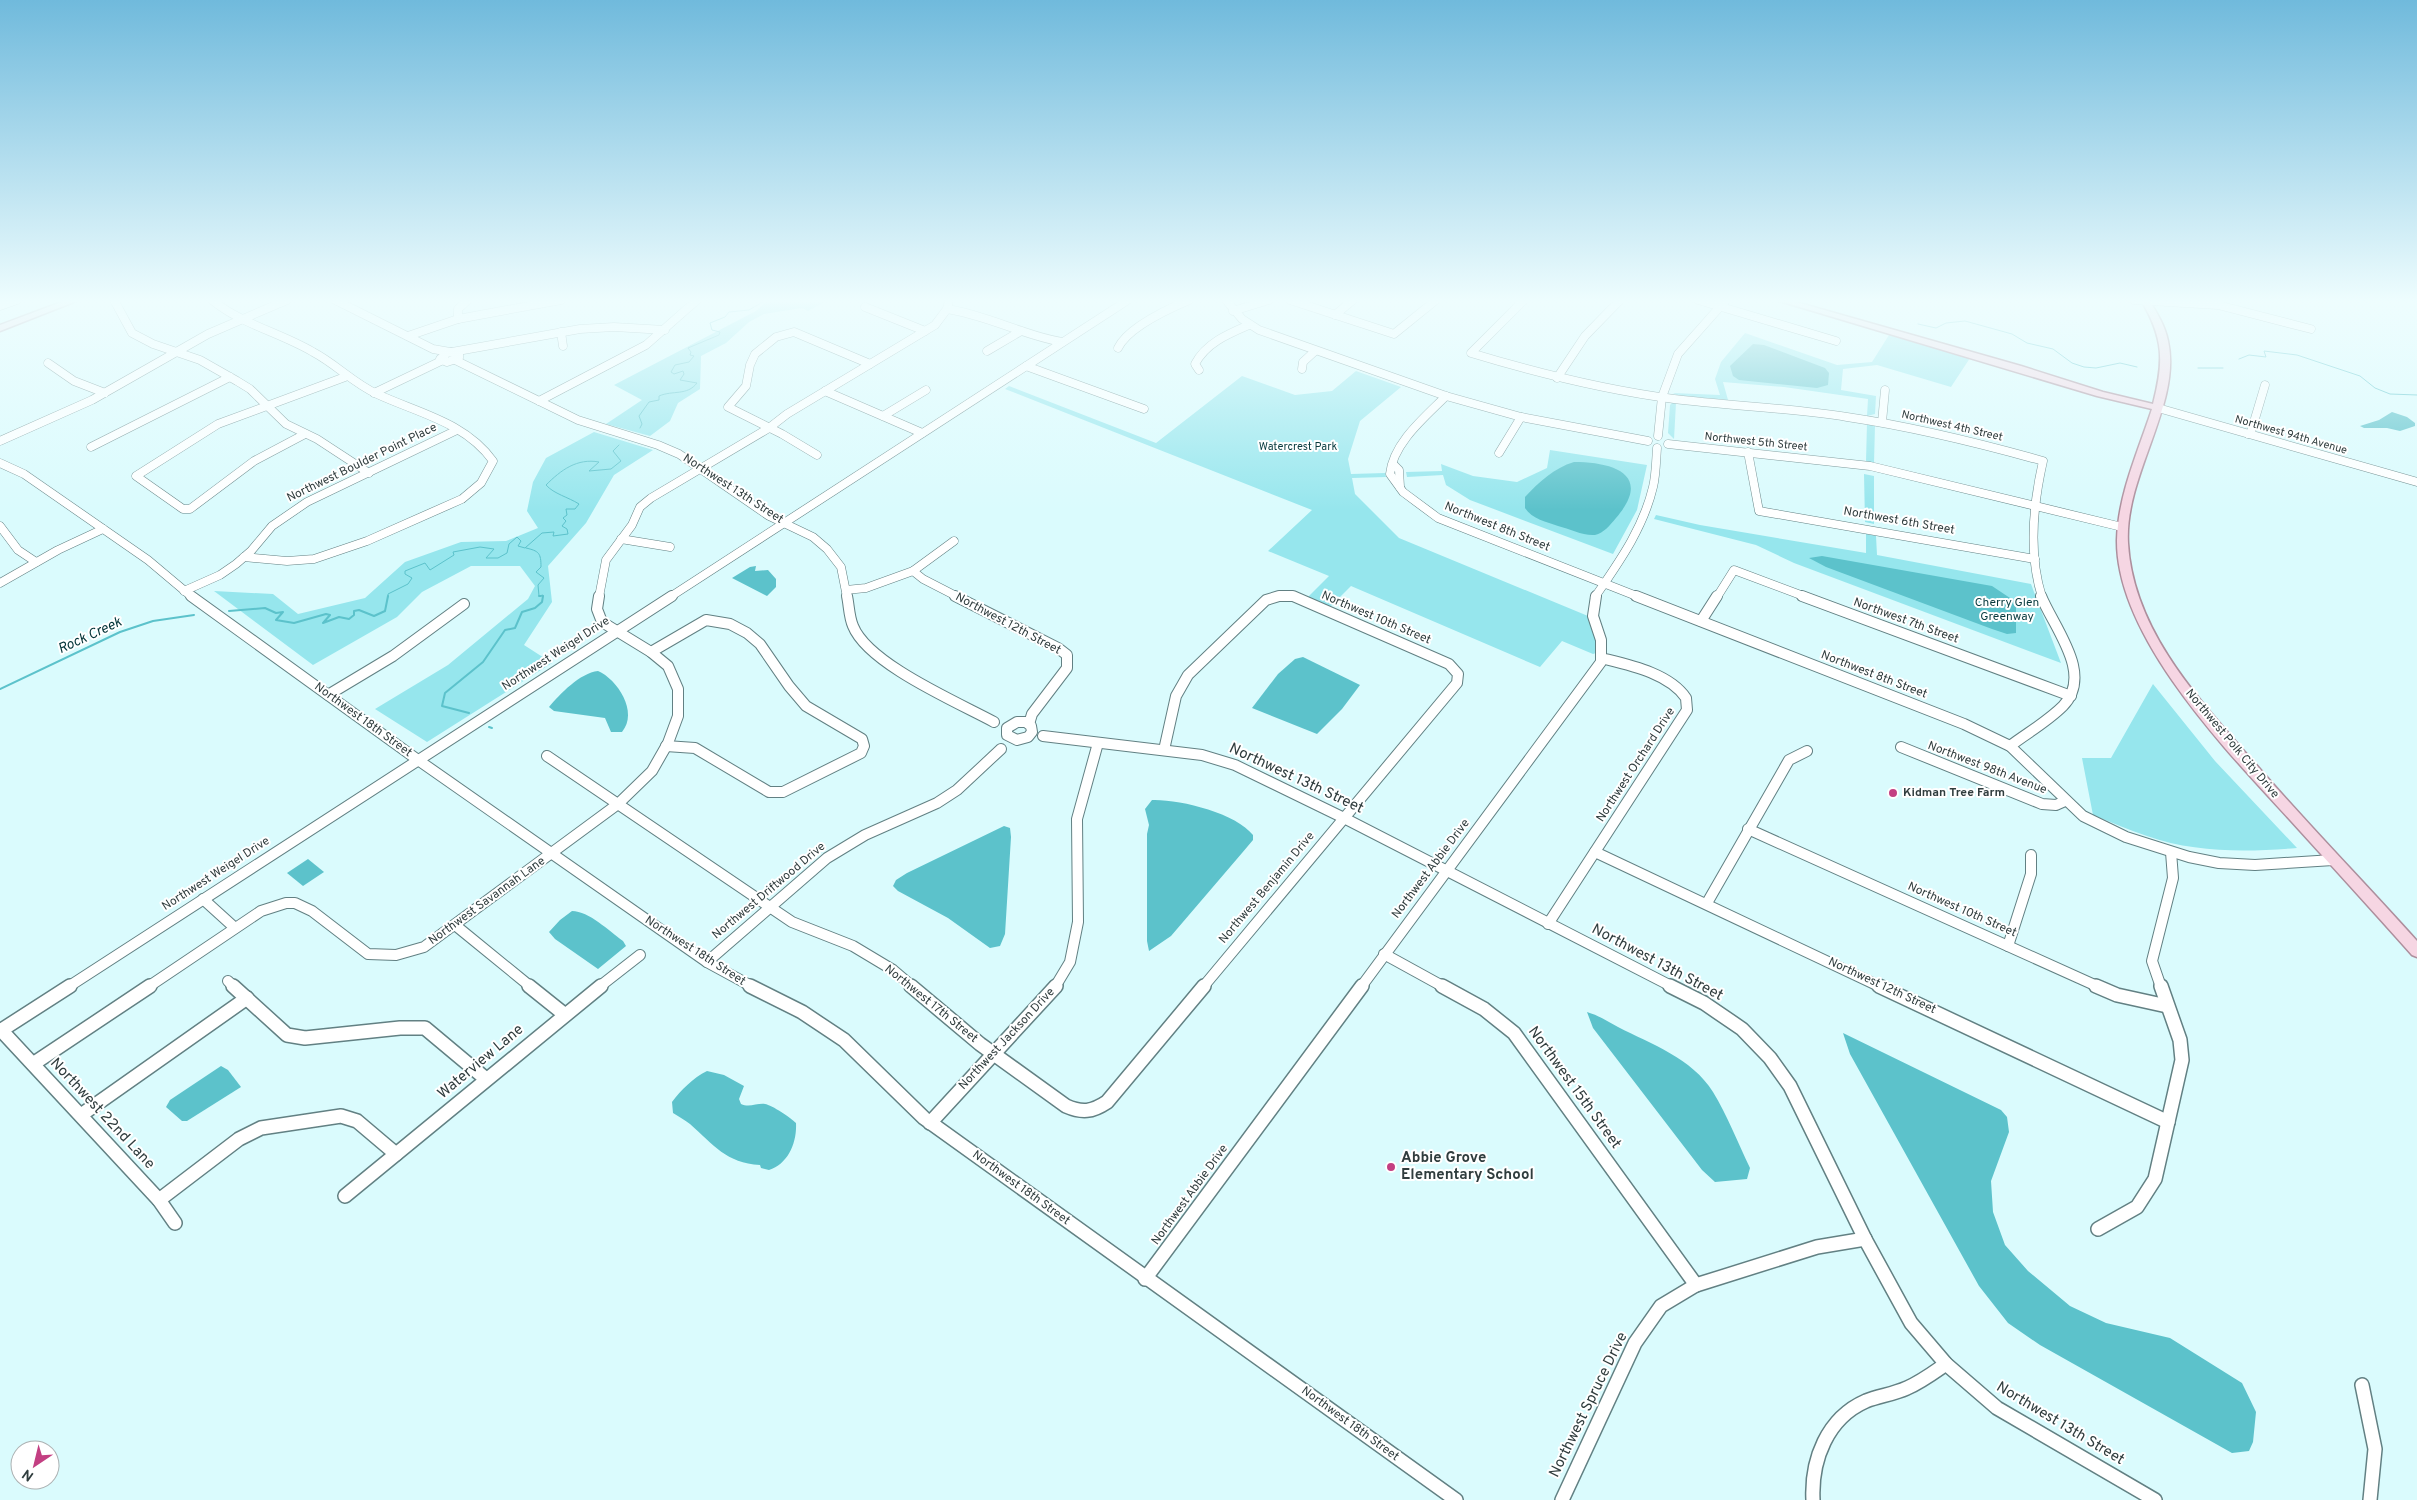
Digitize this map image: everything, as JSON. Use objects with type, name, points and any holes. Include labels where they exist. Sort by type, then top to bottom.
[{"type":"main road","points":[[2024,370],[2100,394],[2158,408]]},
{"type":"main road","points":[[2039,370],[2158,408]]},
{"type":"main road","name":"Northwest Polk City Drive","points":[[2165,370],[2158,408],[2131,481],[2123,526],[2125,567],[2141,614],[2156,643],[2198,706],[2333,860],[2417,951]]},
{"type":"street","points":[[56,370],[82,386],[105,393]]},
{"type":"street","points":[[0,441],[105,393],[144,370]]},
{"type":"street","points":[[218,370],[250,389],[286,424],[369,473]]},
{"type":"street","points":[[244,557],[286,562],[314,559],[339,552],[462,499],[489,474],[493,461],[480,443],[420,410],[397,404],[374,393],[345,377],[336,370]]},
{"type":"street","points":[[374,393],[419,370]]},
{"type":"street","name":"Northwest 13th Street","points":[[482,370],[539,401],[600,428],[669,449],[701,468],[770,516],[812,537],[827,549],[841,567],[853,626],[862,642],[887,664],[994,722],[1023,730],[1098,743],[1202,756],[1235,765],[1344,818],[1704,1003],[1742,1029],[1770,1058],[1790,1086],[1865,1239],[1912,1322],[1946,1364],[1997,1408],[2155,1500]]},
{"type":"street","points":[[539,401],[599,370]]},
{"type":"street","points":[[750,370],[747,383],[736,400],[728,407],[817,456]]},
{"type":"street","name":"Northwest Savannah Lane","points":[[33,1064],[261,911],[286,903],[295,903],[312,911],[368,954],[396,955],[424,947],[618,804],[652,772],[666,746],[678,716],[678,689],[668,666],[652,652],[602,622],[597,609],[606,560],[630,528],[644,502],[769,428],[787,414],[860,370]]},
{"type":"street","name":"Northwest Weigel Drive","points":[[1,1030],[1020,370]]},
{"type":"street","points":[[1037,370],[1144,408]]},
{"type":"street","points":[[1370,370],[1446,396],[1521,417],[1648,441],[1649,438],[1661,443]]},
{"type":"street","name":"Northwest 4th Street","points":[[1529,370],[1617,391],[1791,409],[1882,422],[1962,439],[2044,461],[2034,505]]},
{"type":"street","points":[[1556,378],[1561,370]]},
{"type":"street","points":[[1601,658],[1601,640],[1595,628],[1593,604],[1597,592],[1627,550],[1643,520],[1654,485],[1661,443],[1662,397],[1672,370]]},
{"type":"street","points":[[91,447],[182,399],[230,377]]},
{"type":"street","points":[[305,434],[254,461],[190,509],[183,509],[136,476],[205,431],[345,377]]},
{"type":"street","points":[[2248,434],[2251,432],[2264,386]]},
{"type":"street","points":[[883,416],[926,390]]},
{"type":"street","points":[[1882,422],[1885,390]]},
{"type":"street","points":[[825,391],[922,433]]},
{"type":"street","name":"Northwest 8th Street","points":[[1446,396],[1405,441],[1390,474],[1400,487],[1423,509],[1438,518],[1964,724],[2010,746],[2053,785],[2065,801],[2083,816],[2104,828],[2171,852],[2220,862],[2255,865],[2333,860]]},
{"type":"street","name":"Northwest 94th Avenue","points":[[2158,408],[2417,482]]},
{"type":"street","points":[[1499,453],[1521,417]]},
{"type":"street","name":"Northwest Boulder Point Place","points":[[184,591],[220,575],[244,557],[267,532],[288,514],[457,430]]},
{"type":"street","name":"Northwest 5th Street","points":[[1661,443],[1842,464],[1870,472],[1896,473],[2123,526]]},
{"type":"street","name":"Northwest 6th Street","points":[[1748,452],[1759,511],[2035,559]]},
{"type":"street","name":"Northwest 18th Street","points":[[0,463],[24,474],[103,529],[158,568],[184,591],[418,760],[707,962],[740,982],[790,1006],[832,1031],[862,1056],[930,1123],[1456,1500]]},
{"type":"street","points":[[2010,746],[2051,715],[2070,696],[2074,686],[2074,674],[2058,628],[2043,601],[2038,586],[2035,559],[2034,505]]},
{"type":"street","points":[[1,528],[18,550],[36,562]]},
{"type":"street","points":[[0,583],[36,562],[103,529]]},
{"type":"street","points":[[621,539],[670,547]]},
{"type":"street","points":[[846,590],[866,588],[913,572],[954,541]]},
{"type":"street","name":"Northwest 7th Street","points":[[1701,621],[1734,570],[2070,696]]},
{"type":"street","name":"Northwest 12th Street","points":[[913,572],[923,579],[1058,648],[1067,655],[1068,668],[1023,730]]},
{"type":"street","name":"Northwest 10th Street","points":[[1164,750],[1176,696],[1188,675],[1266,600],[1279,596],[1293,596],[1440,660],[1449,664],[1458,674]]},
{"type":"street","points":[[328,695],[406,647],[464,604]]},
{"type":"street","points":[[652,652],[706,620],[716,618],[733,623],[765,648],[776,670],[806,706],[862,739],[864,746],[861,753],[783,792],[769,792],[695,748],[666,746]]},
{"type":"street","name":"Northwest Orchard Drive","points":[[1548,924],[1687,710],[1686,697],[1676,686],[1635,669],[1601,658]]},
{"type":"street","name":"Northwest Abbie Drive","points":[[1146,1279],[1384,954],[1594,674],[1601,658]]},
{"type":"street","name":"Northwest Benjamin Drive","points":[[1088,1111],[1098,1108],[1107,1102],[1457,683],[1458,674]]},
{"type":"street","name":"Northwest Driftwood Drive","points":[[707,962],[842,848],[865,834],[936,803],[957,790],[1023,730]]},
{"type":"street","name":"Northwest Jackson Drive","points":[[930,1123],[1053,991],[1070,962],[1078,922],[1077,819],[1098,743]]},
{"type":"street","name":"Northwest 98th Avenue","points":[[1901,747],[2042,804],[2056,805],[2065,801]]},
{"type":"street","points":[[1707,903],[1789,760],[1807,751]]},
{"type":"street","name":"Northwest 17th Street","points":[[547,756],[792,922],[853,946],[893,970],[993,1054],[1066,1106],[1078,1111],[1088,1111]]},
{"type":"street","name":"Northwest 10th Street","points":[[1748,829],[2117,995],[2167,1006]]},
{"type":"street","name":"Northwest 12th Street","points":[[1595,852],[1707,903],[2168,1122]]},
{"type":"street","points":[[2098,1229],[2137,1207],[2155,1179],[2182,1060],[2180,1040],[2152,961],[2173,878],[2171,852]]},
{"type":"street","points":[[2008,946],[2031,874],[2030,855]]},
{"type":"street","points":[[203,899],[235,928]]},
{"type":"street","points":[[455,925],[564,1014]]},
{"type":"street","name":"Northwest 15th Street","points":[[1384,954],[1484,1009],[1514,1033],[1696,1286]]},
{"type":"street","name":"Waterview Lane","points":[[345,1196],[564,1014],[640,955]]},
{"type":"street","points":[[228,981],[287,1034],[305,1038],[400,1028],[425,1028],[486,1079]]},
{"type":"street","points":[[81,1115],[247,998]]},
{"type":"street","name":"Northwest 22nd Lane","points":[[1,1030],[159,1200],[175,1223]]},
{"type":"street","points":[[159,1200],[239,1139],[261,1128],[341,1116],[357,1121],[396,1154]]},
{"type":"street","name":"Northwest Spruce Drive","points":[[1562,1500],[1636,1343],[1661,1306],[1696,1286],[1817,1247],[1865,1239]]},
{"type":"street","points":[[1813,1500],[1812,1488],[1818,1453],[1834,1425],[1856,1406],[1906,1389],[1946,1364]]},
{"type":"street","points":[[2362,1385],[2375,1449],[2370,1500]]},
{"type":"green space","points":[[643,370],[701,370],[700,389],[678,403],[670,421],[650,436],[606,424],[642,400],[614,385]]},
{"type":"green space","points":[[1718,370],[1843,370],[1841,390],[1876,396],[1875,414],[1867,416],[1868,399],[1784,387],[1723,382],[1728,400],[1679,396],[1673,393],[1720,395],[1715,379]]},
{"type":"green space","points":[[1894,370],[1962,370],[1951,387]]},
{"type":"green space","name":"Watercrest Park","points":[[1356,371],[1401,387],[1360,421],[1348,459],[1351,474],[1385,473],[1386,477],[1352,478],[1355,494],[1399,538],[1588,616],[1597,638],[1599,652],[1593,654],[1562,641],[1540,667],[1351,586],[1330,607],[1308,597],[1329,576],[1268,551],[1312,510],[1005,389],[1009,386],[1156,443],[1242,376],[1295,395],[1332,391]]},
{"type":"green space","points":[[1676,403],[1674,439],[1668,433],[1670,405]]},
{"type":"green space","points":[[1867,423],[1875,425],[1874,463],[1866,462]]},
{"type":"green space","points":[[594,432],[653,450],[614,475],[586,523],[548,566],[552,602],[524,645],[552,663],[427,742],[375,709],[448,665],[528,599],[535,586],[520,566],[471,566],[422,592],[397,617],[313,665],[214,591],[273,594],[298,614],[365,598],[405,562],[461,542],[506,541],[538,528],[527,511],[533,482],[546,458]]},
{"type":"green space","points":[[1550,450],[1647,465],[1637,510],[1613,554],[1470,500],[1446,485],[1443,475],[1407,477],[1406,472],[1442,471],[1441,464],[1473,476],[1517,482],[1547,468]]},
{"type":"green space","points":[[1864,474],[1874,476],[1874,524],[1865,522]]},
{"type":"green space","name":"Cherry Glen Greenway","points":[[1656,515],[1700,525],[1866,553],[1866,534],[1876,536],[1877,555],[2031,584],[2061,663],[1794,563],[1756,545],[1654,519]]},
{"type":"green space","points":[[2153,684],[2215,761],[2297,848],[2221,850],[2184,846],[2147,836],[2093,815],[2082,758],[2111,758]]},
{"type":"shaded area","points":[[1731,370],[1827,370],[1829,373],[1828,385],[1817,388],[1739,380],[1733,376]]},
{"type":"shaded area","points":[[2392,412],[2407,417],[2415,423],[2415,426],[2400,431],[2360,426],[2379,420]]},
{"type":"shaded area","points":[[1574,462],[1615,468],[1630,481],[1631,491],[1626,503],[1609,526],[1595,535],[1581,533],[1545,521],[1532,515],[1525,508],[1525,497],[1536,486],[1553,472]]},
{"type":"shaded area","points":[[1822,556],[1992,586],[2016,602],[2016,633],[2007,634],[1992,629],[1826,567],[1809,558]]},
{"type":"shaded area","points":[[756,566],[755,571],[768,570],[776,579],[776,587],[767,596],[732,578],[750,567]]},
{"type":"shaded area","points":[[1303,657],[1360,685],[1342,709],[1317,734],[1252,708],[1278,674],[1295,659]]},
{"type":"shaded area","points":[[598,671],[612,681],[624,697],[628,715],[627,724],[622,732],[611,732],[605,718],[554,711],[549,707],[577,680]]},
{"type":"shaded area","points":[[1152,800],[1177,802],[1221,814],[1245,827],[1253,835],[1253,840],[1171,936],[1149,951],[1147,941],[1147,834],[1149,825],[1145,809]]},
{"type":"shaded area","points":[[1004,826],[1010,828],[1011,837],[1005,934],[1000,946],[990,948],[948,918],[898,891],[893,886],[896,880],[907,873]]},
{"type":"shaded area","points":[[308,859],[324,872],[303,886],[287,873]]},
{"type":"shaded area","points":[[572,911],[592,918],[623,941],[626,946],[598,969],[555,939],[549,932]]},
{"type":"shaded area","points":[[1587,1012],[1670,1053],[1694,1070],[1704,1080],[1723,1110],[1750,1168],[1747,1179],[1715,1182],[1702,1170],[1593,1028]]},
{"type":"shaded area","points":[[1843,1033],[2001,1110],[2007,1117],[2009,1132],[1991,1181],[1993,1212],[2005,1245],[2028,1271],[2070,1306],[2106,1323],[2170,1338],[2242,1383],[2256,1412],[2253,1442],[2249,1451],[2232,1453],[2040,1345],[2008,1323],[1979,1286],[1850,1054]]},
{"type":"shaded area","points":[[221,1066],[228,1070],[241,1087],[187,1121],[182,1121],[166,1107],[170,1100]]},
{"type":"shaded area","points":[[707,1071],[724,1075],[744,1086],[739,1099],[741,1104],[747,1106],[768,1105],[796,1123],[795,1138],[790,1152],[776,1167],[769,1170],[761,1168],[760,1165],[748,1164],[729,1157],[690,1124],[673,1113],[672,1102],[692,1081]]},
{"type":"waterway","name":"Rock Creek","points":[[640,428],[642,424],[639,416],[649,402],[659,400],[659,396],[664,394],[689,390],[697,383],[680,380],[684,374],[683,371],[674,374],[671,372],[672,370]]},
{"type":"waterway","points":[[2342,370],[2360,376],[2375,388],[2390,394],[2417,395]]},
{"type":"waterway","name":"Rock Creek","points":[[388,596],[388,594],[408,584],[412,578],[405,574],[405,571],[425,563],[430,570],[454,555],[453,552],[480,547],[494,549],[486,558],[498,558],[507,553],[509,544],[517,537],[521,541],[518,546],[525,548],[542,533],[554,532],[553,536],[568,534],[567,529],[562,526],[566,521],[563,518],[567,515],[566,509],[575,509],[579,504],[553,491],[546,485],[570,466],[584,462],[599,462],[589,471],[611,469],[621,461],[613,451],[619,445]]},
{"type":"waterway","points":[[526,548],[534,550],[540,556],[541,567],[536,572],[544,578],[538,585],[539,596]]},
{"type":"waterway","name":"Rock Creek","points":[[229,611],[265,608],[276,613],[283,612],[276,620],[294,623],[326,614],[330,615],[323,623],[339,617],[349,619],[354,615],[354,611],[359,610],[374,616],[385,611],[388,596]]},
{"type":"waterway","points":[[539,596],[543,596]]},
{"type":"waterway","points":[[469,713],[442,706],[445,693],[483,662],[505,630],[515,628],[522,612],[535,608],[542,602],[543,596]]},
{"type":"waterway","name":"Rock Creek","points":[[0,689],[120,632],[153,621],[194,615]]},
{"type":"place","name":"Kidman Tree Farm","points":[[1893,793]]},
{"type":"place","name":"Abbie Grove Elementary School","points":[[1391,1167]]}]
